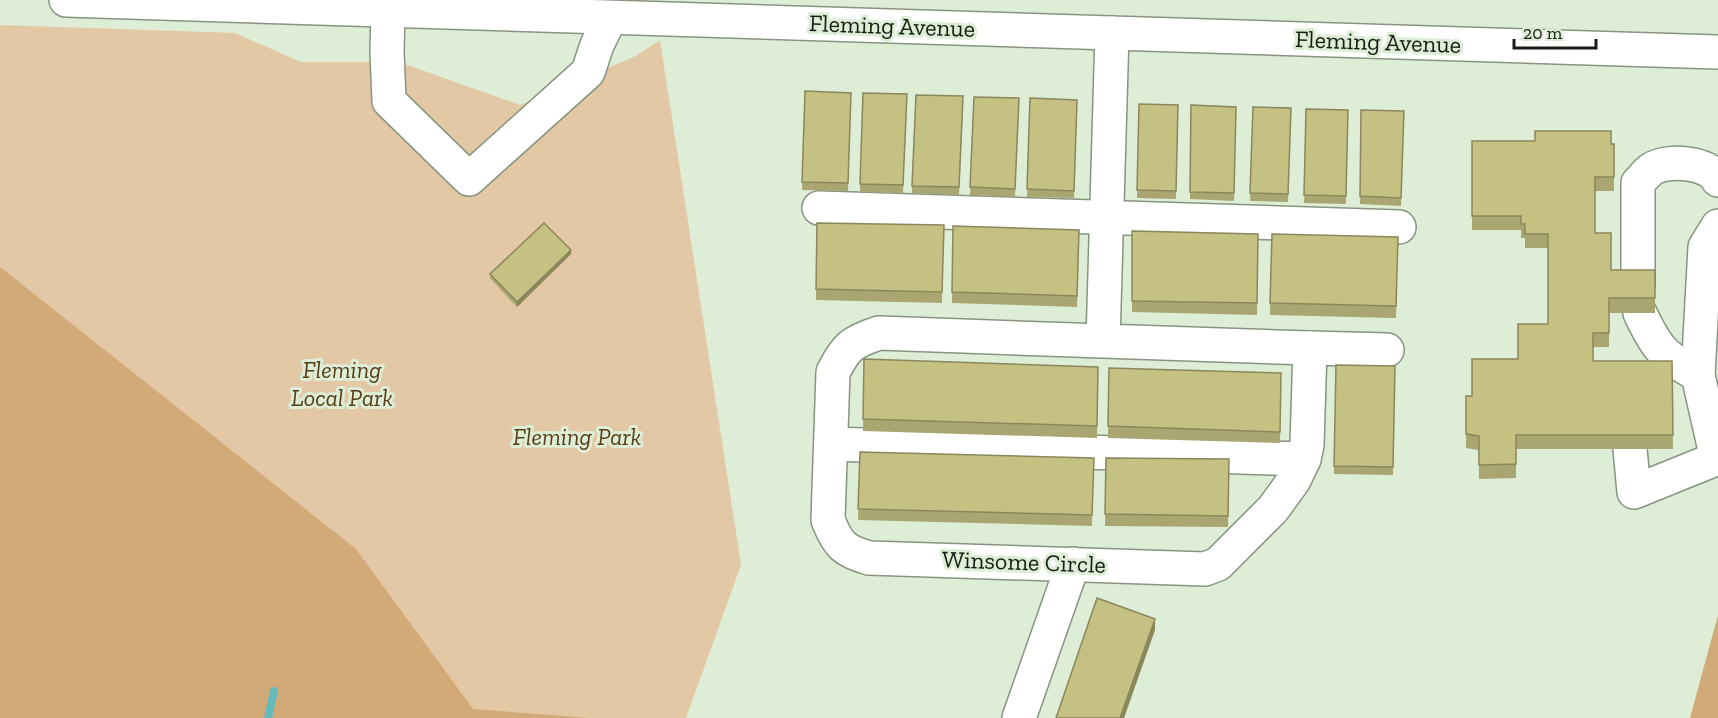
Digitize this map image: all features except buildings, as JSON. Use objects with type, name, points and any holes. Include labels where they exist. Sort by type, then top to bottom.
[{"type":"street","name":"Fleming Avenue","points":[[66,0],[610,18],[677,10],[1113,33],[1718,52]]},
{"type":"street","points":[[388,11],[389,101],[469,178],[588,72],[597,45],[610,18]]},
{"type":"street","points":[[1103,341],[1113,33]]},
{"type":"street","points":[[1698,375],[1670,360],[1652,338],[1639,298],[1638,183],[1651,169],[1666,164],[1686,164],[1701,168],[1716,176],[1718,180]]},
{"type":"street","points":[[819,208],[1399,227]]},
{"type":"street","points":[[1630,449],[1634,492],[1717,458],[1698,375],[1705,247],[1718,226]]},
{"type":"street","name":"Winsome Circle","points":[[879,333],[1103,341],[1310,348],[1304,459],[1294,480],[1273,508],[1218,564],[1205,569],[879,559],[850,552],[835,536],[828,520],[832,372],[843,353],[858,339],[879,333]]},
{"type":"street","points":[[1310,348],[1387,350]]},
{"type":"street","points":[[831,444],[1304,459]]},
{"type":"street","points":[[1019,718],[1073,564]]},
{"type":"green space","name":"Fleming Local Park","points":[[0,25],[235,33],[301,62],[399,62],[520,105],[636,56],[660,40],[741,565],[686,718],[515,718],[0,684]]},
{"type":"shaded area","points":[[0,267],[356,549],[473,709],[589,718],[0,718]]},
{"type":"shaded area","points":[[1718,615],[1718,718],[1690,718]]},
{"type":"waterway","points":[[268,718],[274,691]]},
{"type":"park label","name":"Fleming Park","points":[[577,437]]}]
